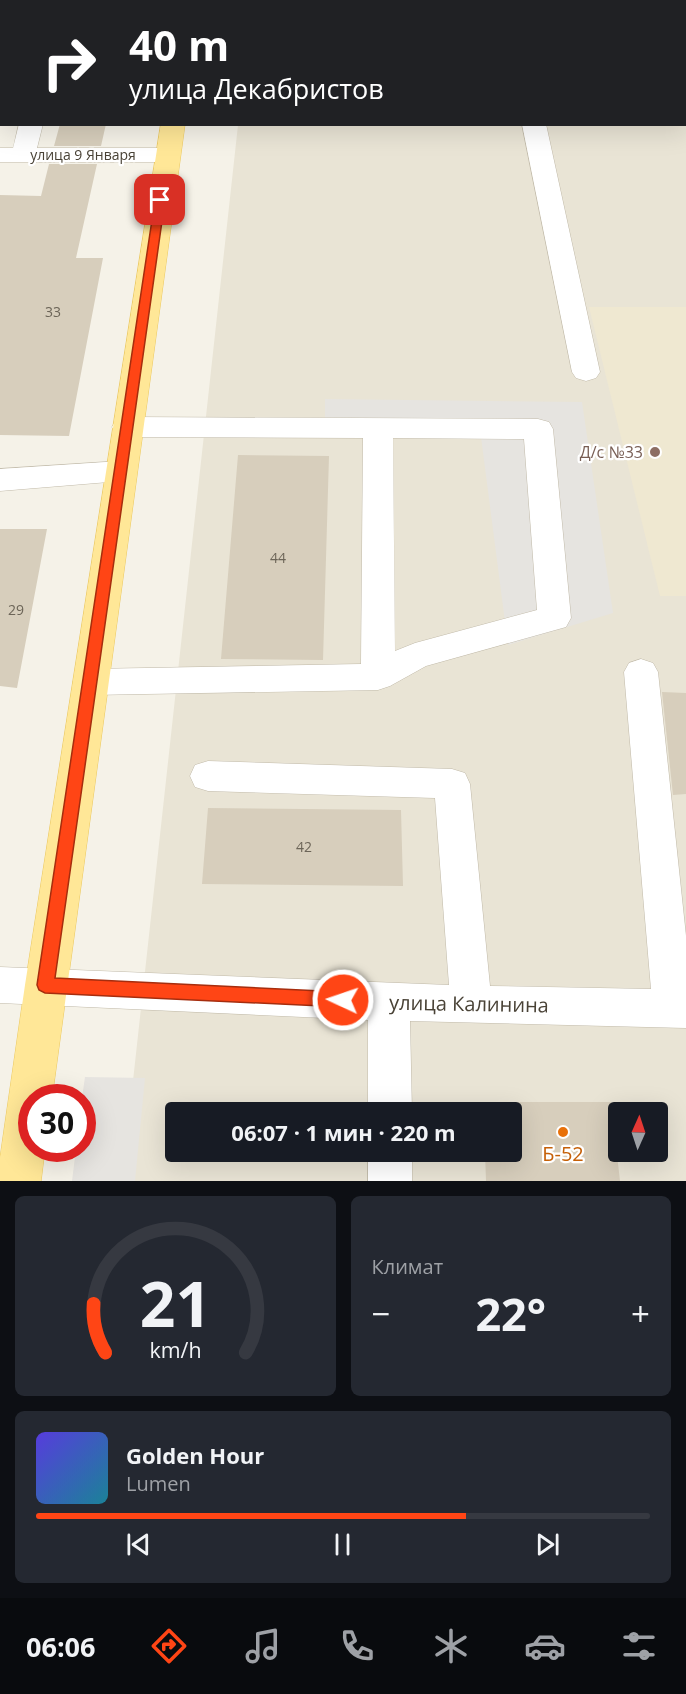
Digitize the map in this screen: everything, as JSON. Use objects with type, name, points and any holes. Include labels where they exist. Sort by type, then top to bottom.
[{"type":"main road","points":[[19,1181],[45,985],[170,140]]},
{"type":"street","points":[[11,155],[30,126]]},
{"type":"street","points":[[534,126],[586,372]]},
{"type":"street","name":"улица 9 Января","points":[[11,155],[170,140]]},
{"type":"street","points":[[90,682],[378,677],[415,656],[554,618],[538,429],[127,427]]},
{"type":"street","points":[[378,428],[378,677]]},
{"type":"street","points":[[0,480],[121,471]]},
{"type":"street","points":[[641,672],[679,1009]]},
{"type":"street","points":[[207,776],[452,784],[471,1004]]},
{"type":"street","name":"улица Калинина","points":[[0,985],[45,985],[389,1002],[679,1009]]},
{"type":"street","points":[[389,1002],[390,1102]]},
{"type":"street","points":[[390,1162],[390,1181]]},
{"type":"shaded area","points":[[238,126],[686,126],[686,1181],[122,1181]]},
{"type":"shaded area","name":"Д/с №33","points":[[589,307],[686,307],[686,596],[660,596]]},
{"type":"shaded area","points":[[325,399],[582,402],[613,613],[508,645],[481,437],[325,438]]},
{"type":"shaded area","points":[[85,1077],[145,1078],[135,1181],[72,1181],[74,1162],[96,1162],[96,1084],[84,1084]]},
{"type":"building","points":[[59,126],[106,126],[101,146],[54,146]]},
{"type":"building","points":[[49,164],[97,164],[76,258],[103,258],[69,436],[0,435],[0,195],[41,196]]},
{"type":"building","points":[[238,455],[329,456],[323,660],[221,659]]},
{"type":"building","points":[[0,529],[47,529],[17,688],[0,686]]},
{"type":"building","points":[[662,692],[686,693],[686,794],[673,795]]},
{"type":"building","points":[[208,808],[401,810],[403,886],[202,884]]},
{"type":"building","name":"Б-52","points":[[522,1102],[608,1102],[608,1162],[618,1162],[620,1181],[486,1181],[485,1162],[522,1162]]},
{"type":"place","name":"Д/с №33","points":[[655,452]]},
{"type":"place","name":"Б-52","points":[[563,1132]]},
{"type":"route","points":[[160,200],[45,985],[343,1000]]}]
